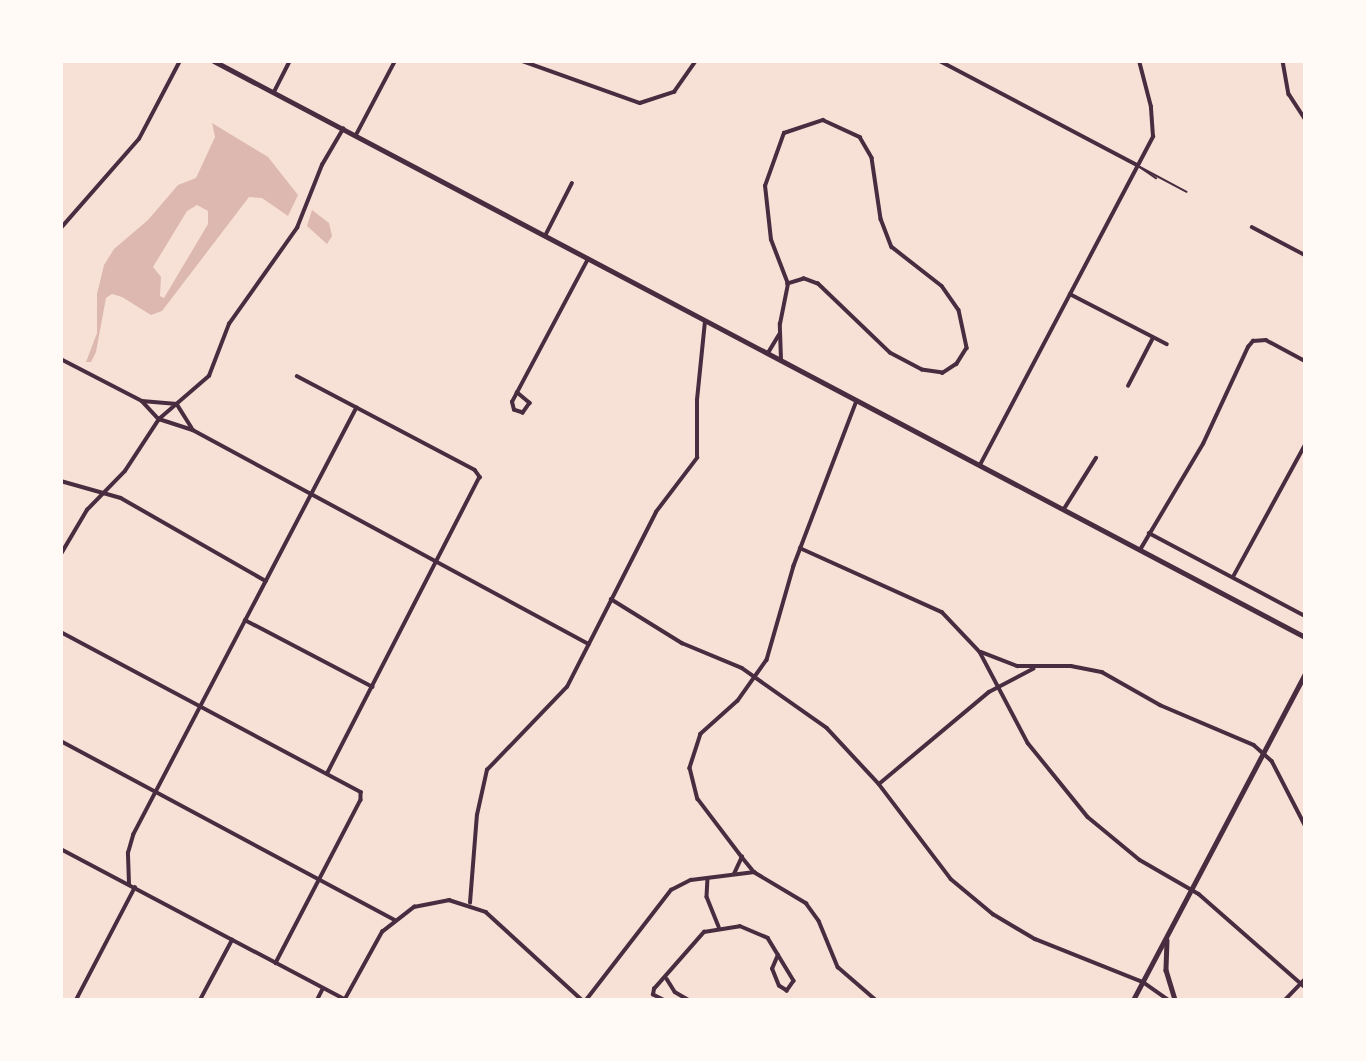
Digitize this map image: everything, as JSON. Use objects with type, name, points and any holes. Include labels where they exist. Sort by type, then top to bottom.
[{"type":"main road","points":[[214,61],[1305,637]]},
{"type":"main road","points":[[1133,1000],[1305,674]]},
{"type":"main road","points":[[1167,936],[1166,971],[1175,1000]]},
{"type":"street","points":[[61,228],[139,139],[180,61]]},
{"type":"street","points":[[274,92],[290,61]]},
{"type":"street","points":[[356,135],[395,61]]},
{"type":"street","points":[[523,61],[632,102],[658,101],[674,92],[696,61]]},
{"type":"street","points":[[940,61],[1137,166]]},
{"type":"street","points":[[980,465],[1154,129],[1139,61]]},
{"type":"street","points":[[1283,61],[1289,94],[1305,119]]},
{"type":"street","points":[[781,360],[780,334],[788,284],[771,240],[766,179],[784,133],[813,121],[832,121],[854,132],[866,146],[874,168],[881,219],[892,247],[949,295],[964,319],[967,348],[957,364],[943,373],[922,370],[890,353],[818,284],[804,279],[788,284]]},
{"type":"street","points":[[61,554],[87,510],[106,492],[159,419],[209,376],[229,324],[290,240],[343,129]]},
{"type":"street","points":[[545,236],[572,183]]},
{"type":"street","points":[[1252,227],[1305,255]]},
{"type":"street","points":[[517,392],[530,403],[523,413],[512,407],[517,392],[588,259]]},
{"type":"street","points":[[1070,294],[1167,344]]},
{"type":"street","points":[[470,903],[480,794],[487,770],[556,701],[589,644],[656,512],[697,458],[697,400],[705,320]]},
{"type":"street","points":[[768,354],[780,334]]},
{"type":"street","points":[[1128,386],[1153,338]]},
{"type":"street","points":[[1140,550],[1203,444],[1248,347],[1258,340],[1305,361]]},
{"type":"street","points":[[61,359],[142,401],[159,419],[193,430],[439,560],[482,590],[589,644]]},
{"type":"street","points":[[297,376],[475,470],[480,477],[328,773]]},
{"type":"street","points":[[858,400],[800,548],[767,660],[755,680],[701,734],[690,768],[698,799],[754,872],[806,903],[819,921],[838,967],[876,1000]]},
{"type":"street","points":[[142,401],[177,404]]},
{"type":"street","points":[[177,404],[193,430]]},
{"type":"street","points":[[129,884],[130,843],[356,408]]},
{"type":"street","points":[[1233,577],[1305,445]]},
{"type":"street","points":[[1064,509],[1096,458]]},
{"type":"street","points":[[61,481],[106,492],[265,581]]},
{"type":"street","points":[[1149,533],[1305,616]]},
{"type":"street","points":[[800,548],[942,612],[980,652],[1028,743],[1071,800],[1124,848],[1191,890],[1305,988]]},
{"type":"street","points":[[611,599],[667,635],[742,668],[755,680],[827,728],[880,783],[946,872],[993,915],[1035,939],[1143,982],[1169,1000]]},
{"type":"street","points":[[245,620],[373,687]]},
{"type":"street","points":[[61,632],[361,792],[361,800],[276,962]]},
{"type":"street","points":[[980,652],[1035,668],[1071,666],[1102,672],[1160,705],[1265,752],[1305,825]]},
{"type":"street","points":[[880,783],[998,686],[1035,668]]},
{"type":"street","points":[[61,741],[395,920]]},
{"type":"street","points":[[61,849],[346,999],[371,948],[395,920],[433,901],[470,903],[495,918],[584,1000],[671,890],[708,878],[754,872]]},
{"type":"street","points":[[734,874],[742,857]]},
{"type":"street","points":[[708,878],[707,897],[719,927]]},
{"type":"street","points":[[76,1000],[135,887]]},
{"type":"street","points":[[663,1000],[652,992],[667,979],[695,939],[719,927],[755,931],[770,940],[794,981],[789,990],[779,986],[772,969],[778,955]]},
{"type":"street","points":[[200,1000],[232,939]]},
{"type":"street","points":[[667,979],[675,992],[689,1000]]},
{"type":"street","points":[[1284,1000],[1305,979]]},
{"type":"street","points":[[317,1000],[323,988]]},
{"type":"lane","points":[[1137,166],[1186,192]]},
{"type":"shaded area","points":[[212,123],[268,157],[298,195],[288,216],[262,198],[249,197],[162,311],[151,315],[122,297],[112,294],[106,298],[96,352],[91,362],[86,362],[97,333],[97,294],[104,265],[114,249],[148,220],[178,185],[196,178],[215,137]],"holes":[[[197,205],[208,211],[208,224],[164,298],[160,296],[161,277],[153,267],[187,211]]]},
{"type":"shaded area","points":[[312,210],[329,223],[332,236],[327,244],[307,226]]}]
